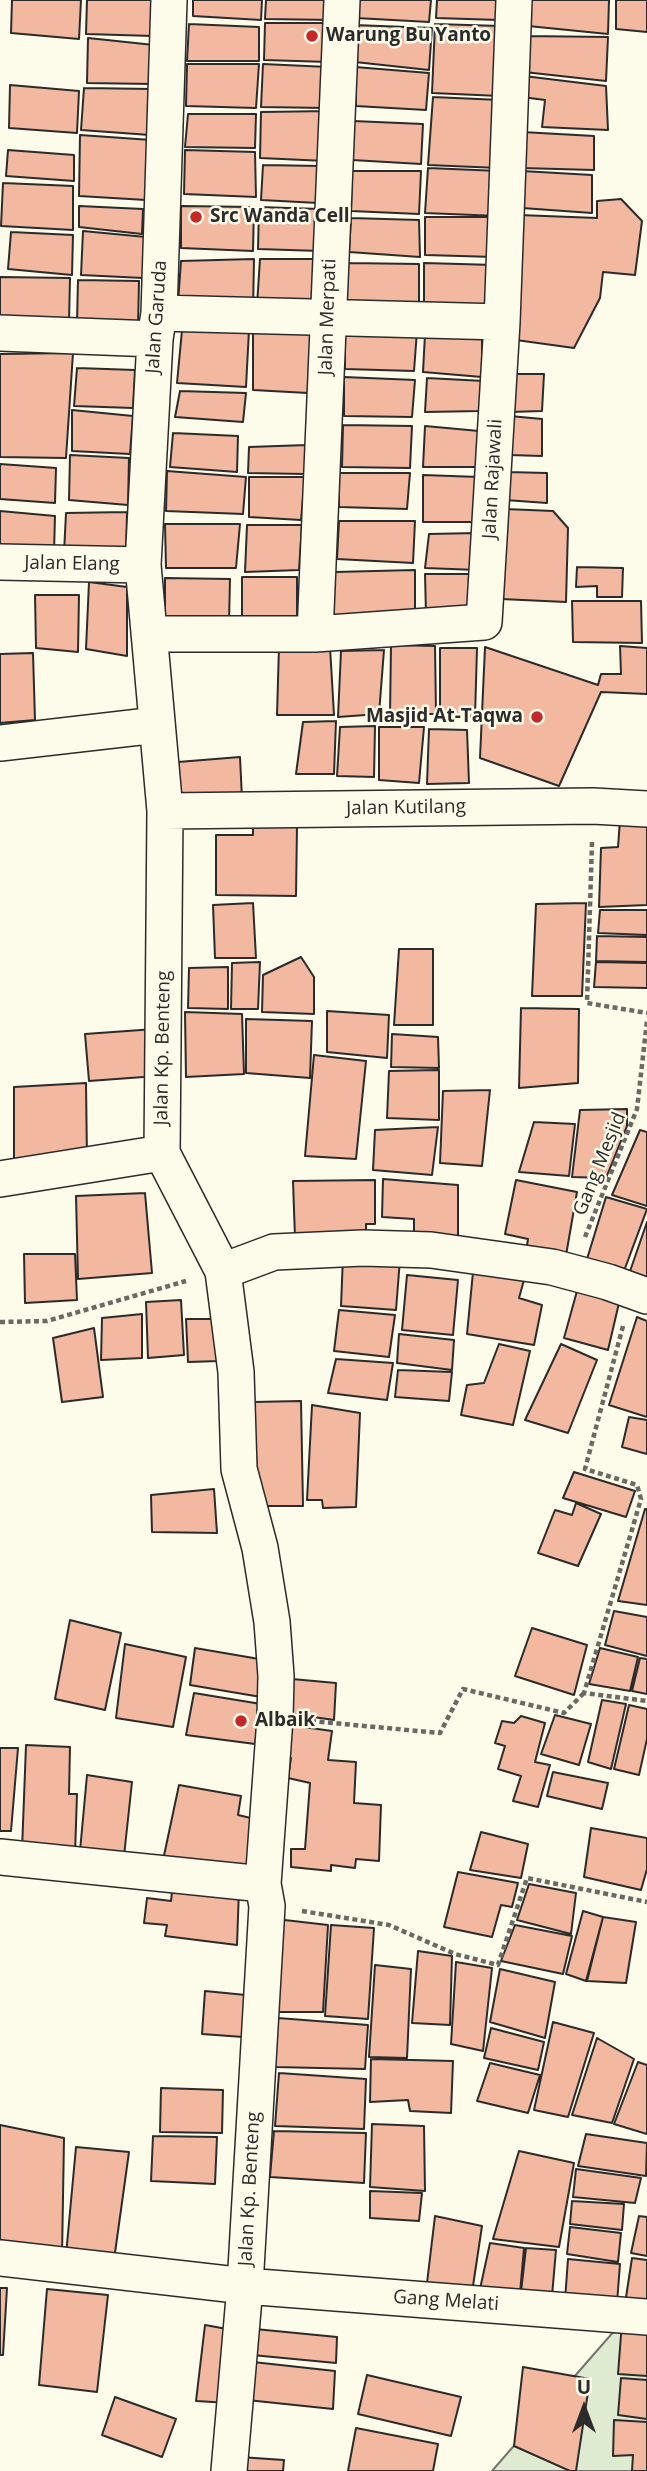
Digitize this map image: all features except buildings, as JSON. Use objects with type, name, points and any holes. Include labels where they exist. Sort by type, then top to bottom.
[{"type":"street","name":"Jalan Garuda","points":[[157,725],[143,565],[157,326],[169,0]]},
{"type":"street","name":"Jalan Merpati","points":[[315,634],[342,0]]},
{"type":"street","name":"Jalan Rajawali","points":[[149,634],[315,634],[484,622],[502,322],[514,0]]},
{"type":"street","points":[[0,334],[328,316],[502,322]]},
{"type":"street","name":"Jalan Elang","points":[[0,562],[143,565]]},
{"type":"street","points":[[0,743],[157,725]]},
{"type":"street","name":"Jalan Kp. Benteng","points":[[157,725],[165,811],[162,1153],[223,1271],[236,1372],[239,1469],[260,1548],[272,1622],[276,1676],[245,2286],[229,2471]]},
{"type":"street","name":"Jalan Kutilang","points":[[165,811],[593,806],[647,808]]},
{"type":"street","points":[[0,1180],[162,1153]]},
{"type":"street","points":[[223,1271],[274,1252],[363,1248],[431,1250],[496,1258],[570,1272],[640,1293]]},
{"type":"street","points":[[2,1866],[265,1895]]},
{"type":"street","name":"Gang Melati","points":[[0,2258],[245,2286],[647,2317]]},
{"type":"path","points":[[593,806],[587,1003],[647,1013]]},
{"type":"path","name":"Gang Mesjid","points":[[570,1272],[637,1108],[647,1021]]},
{"type":"path","points":[[0,1322],[47,1321],[223,1271]]},
{"type":"path","points":[[275,1718],[440,1733],[463,1689],[564,1713],[584,1693],[644,1500],[637,1485],[586,1469],[640,1293]]},
{"type":"path","points":[[584,1693],[647,1702]]},
{"type":"path","points":[[265,1895],[389,1925],[455,1954],[498,1965],[527,1878],[647,1902]]},
{"type":"green space","points":[[647,2294],[647,2471],[492,2471],[622,2322]]},
{"type":"place","name":"Warung Bu Yanto","points":[[312,36]]},
{"type":"place","name":"Src Wanda Cell","points":[[196,217]]},
{"type":"place","name":"Masjid At-Taqwa","points":[[537,717]]},
{"type":"place","name":"Albaik","points":[[241,1721]]}]
